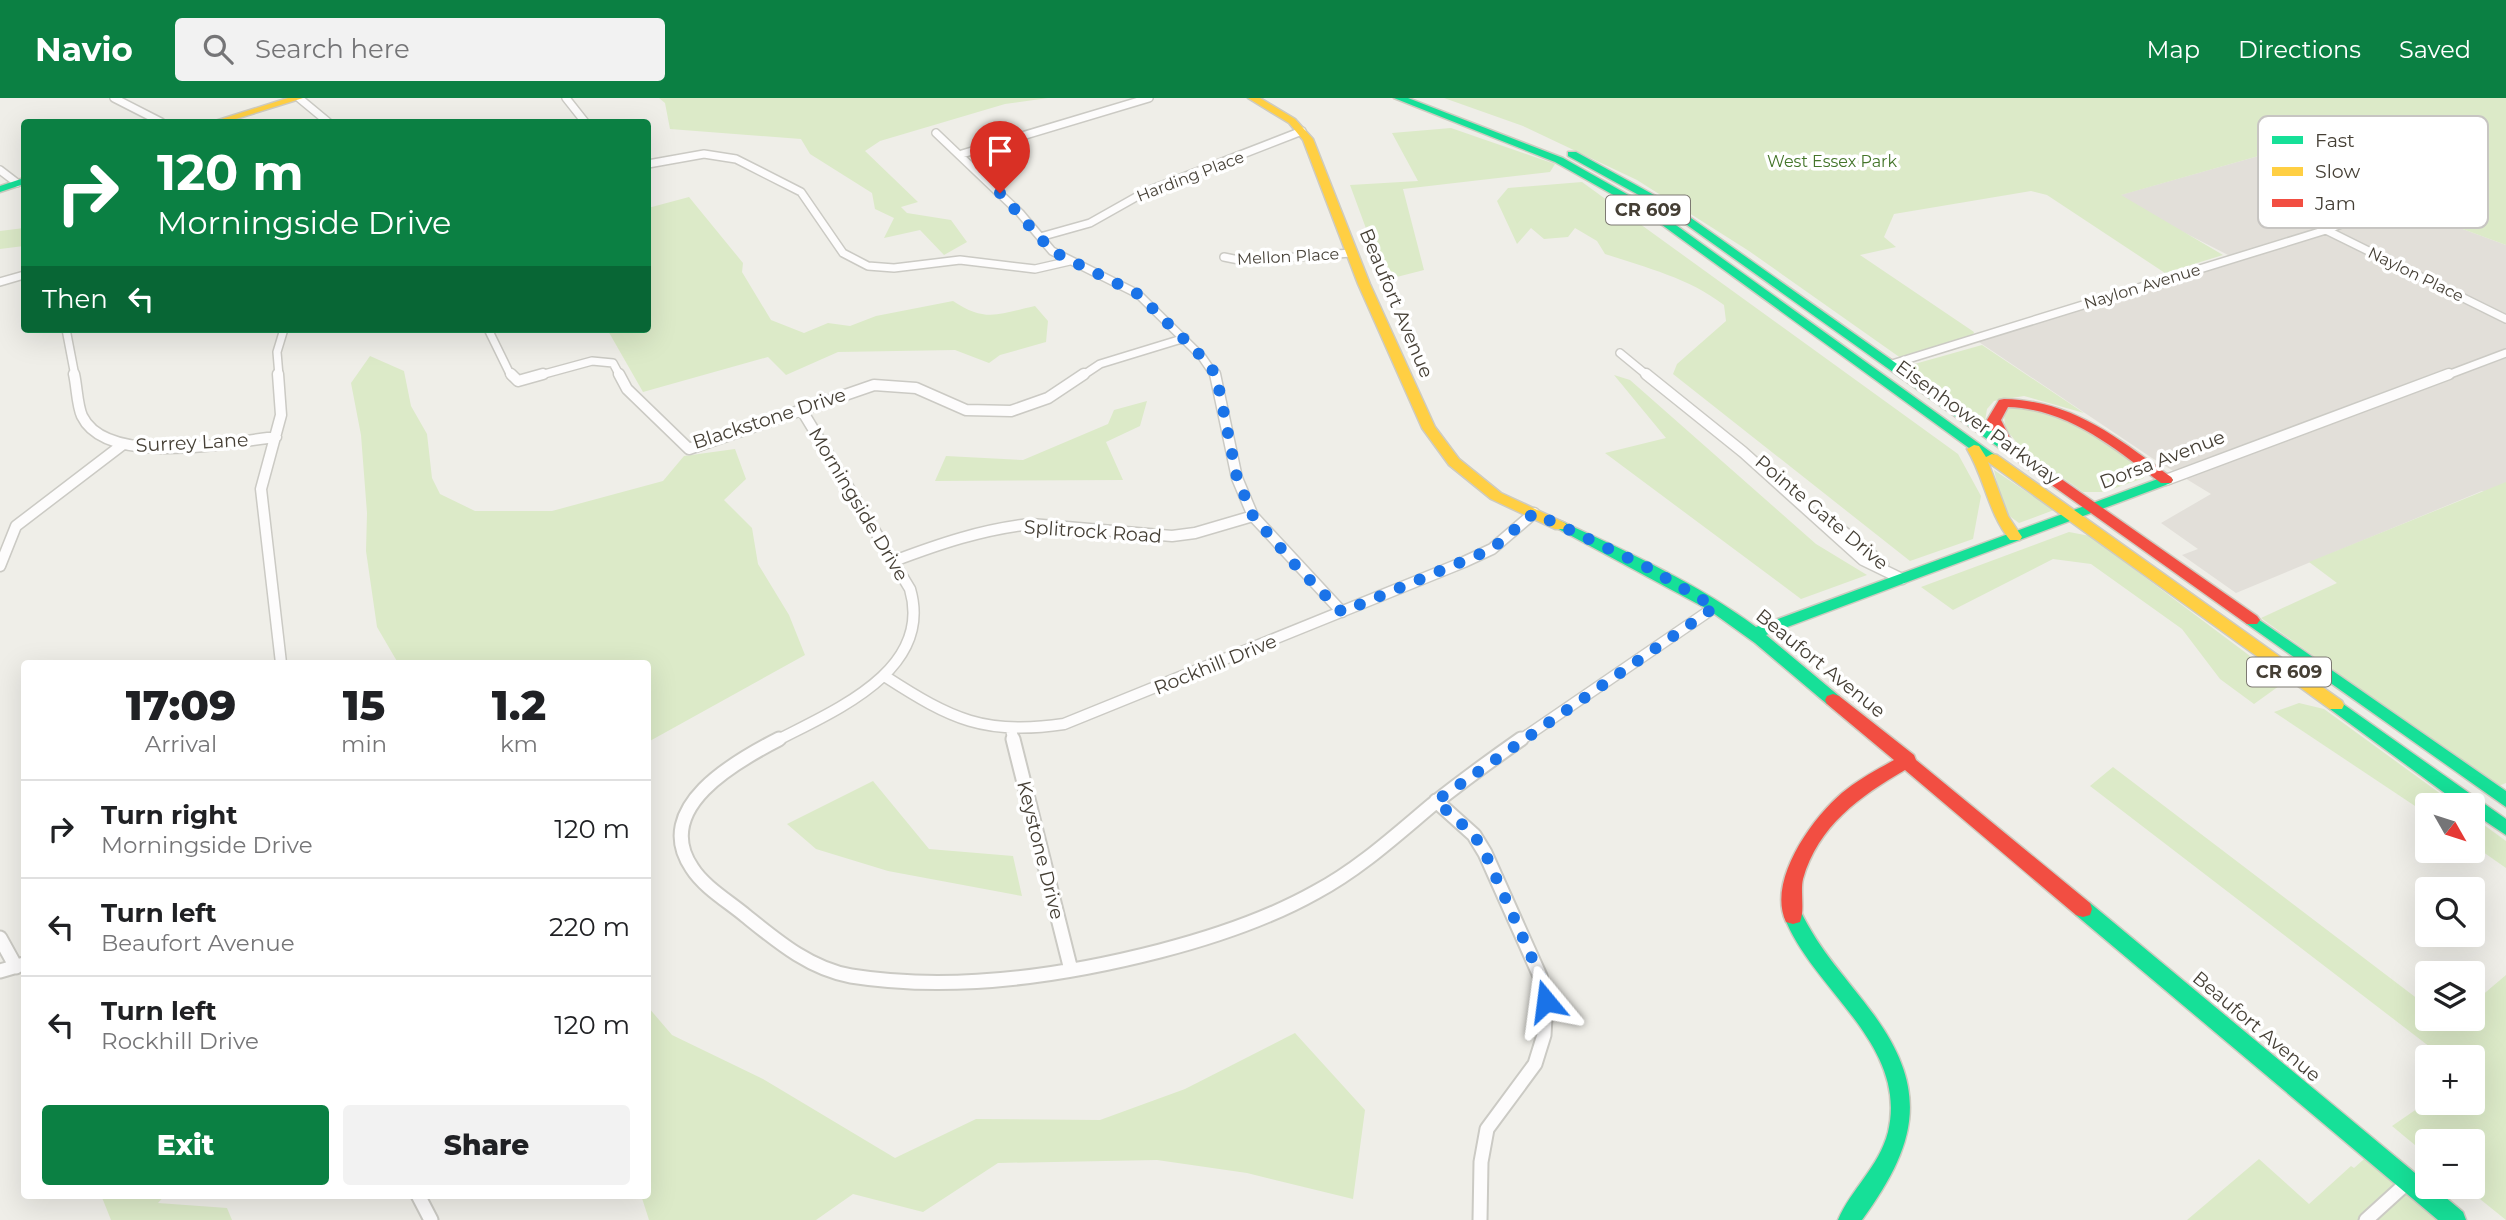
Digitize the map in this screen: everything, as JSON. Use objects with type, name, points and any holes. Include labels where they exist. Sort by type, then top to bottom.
[{"type":"main road","points":[[227,119],[298,98]]},
{"type":"main road","points":[[1253,98],[1282,114],[1302,131]]},
{"type":"main road","name":"Eisenhower Parkway","points":[[1399,98],[1523,145],[1622,194],[2506,828]]},
{"type":"main road","name":"Eisenhower Parkway","points":[[1429,98],[1536,138],[1640,190],[1892,364],[2091,509],[2506,800]]},
{"type":"main road","name":"Beaufort Avenue","points":[[1302,131],[1429,428],[1439,445],[1473,479],[1496,496],[1645,566],[1715,607],[1754,634],[2455,1220]]},
{"type":"main road","points":[[0,188],[21,182]]},
{"type":"main road","points":[[2017,456],[2001,436],[1994,421],[1997,411],[2004,403],[2032,402],[2071,415],[2166,480]]},
{"type":"main road","points":[[1959,434],[1977,453],[1987,470],[1994,509],[2015,537]]},
{"type":"main road","name":"Dorsa Avenue","points":[[1754,634],[2166,480]]},
{"type":"main road","points":[[1849,1220],[1869,1196],[1895,1144],[1901,1091],[1894,1063],[1880,1037],[1814,955],[1798,929],[1791,909],[1791,888],[1796,869],[1816,836],[1845,800],[1908,760]]},
{"type":"street","points":[[114,98],[154,119]]},
{"type":"street","points":[[298,98],[324,119]]},
{"type":"street","points":[[566,98],[584,119]]},
{"type":"street","points":[[961,154],[1073,123],[1149,98]]},
{"type":"street","name":"Harding Place","points":[[1040,237],[1090,223],[1145,192],[1302,131]]},
{"type":"street","points":[[936,133],[961,154],[1052,251],[1138,294],[1185,338],[1214,372],[1237,478],[1253,516],[1297,567],[1342,612]]},
{"type":"street","points":[[651,163],[704,154],[736,159],[801,192],[843,253],[869,266],[894,268],[960,260],[1035,269],[1070,261]]},
{"type":"street","points":[[0,170],[21,182]]},
{"type":"street","name":"Naylon Avenue","points":[[1892,364],[2326,229]]},
{"type":"street","name":"Naylon Place","points":[[2326,229],[2506,319]]},
{"type":"street","name":"Mellon Place","points":[[1224,257],[1244,261],[1352,253]]},
{"type":"street","points":[[0,282],[21,276]]},
{"type":"street","name":"Surrey Lane","points":[[67,333],[78,407],[86,426],[106,440],[122,445],[183,446],[276,437]]},
{"type":"street","points":[[281,660],[261,489],[281,415],[276,352],[283,333]]},
{"type":"street","name":"Blackstone Drive","points":[[490,333],[513,379],[518,381],[592,362],[613,363],[627,389],[689,449],[863,388],[896,384],[916,388],[966,410],[1011,411],[1048,398],[1100,364],[1185,338]]},
{"type":"street","name":"Pointe Gate Drive","points":[[1620,353],[1647,370],[1750,450],[1871,556],[1902,579],[1863,560],[1743,452],[1620,353]]},
{"type":"street","name":"Dorsa Avenue","points":[[2166,480],[2506,353]]},
{"type":"street","name":"Morningside Drive","points":[[801,409],[894,561],[915,603],[908,642],[886,677],[863,695],[813,725],[741,759],[708,782],[691,803],[684,819],[681,843],[688,864],[699,877],[796,952],[831,971],[883,978],[979,980],[1099,967],[1177,948],[1294,904],[1335,883],[1372,856],[1436,801],[1715,607]]},
{"type":"street","points":[[0,566],[16,526],[122,445]]},
{"type":"street","name":"Rockhill Drive","points":[[886,677],[947,716],[973,725],[1011,730],[1049,727],[1079,720],[1492,549],[1534,513]]},
{"type":"street","name":"Splitrock Road","points":[[894,561],[958,537],[1011,526],[1031,524],[1172,536],[1195,533],[1253,516]]},
{"type":"street","name":"Keystone Drive","points":[[1011,730],[1071,970]]},
{"type":"street","points":[[1436,801],[1474,835],[1485,853],[1540,976],[1546,1001],[1544,1035],[1535,1064],[1487,1129],[1481,1162],[1480,1220]]},
{"type":"street","points":[[0,938],[20,966],[0,971]]},
{"type":"street","points":[[2367,1220],[2409,1181]]},
{"type":"street","points":[[420,1199],[431,1220]]},
{"type":"shaded area","points":[[2258,156],[2258,228],[2460,228],[2506,245],[2506,499],[2482,491],[2236,593],[2182,555],[2198,549],[2161,523],[2211,494],[2152,458],[1973,338],[2232,257],[2144,212],[2120,195]]},
{"type":"green space","points":[[659,98],[1048,98],[1005,104],[880,141],[865,151],[918,202],[901,207],[907,213],[951,220],[967,242],[944,255],[920,230],[884,238],[894,218],[875,209],[872,193],[810,154],[801,139],[670,129],[665,103]]},
{"type":"green space","name":"West Essex Park","points":[[1444,98],[2506,98],[2506,245],[2460,228],[2488,228],[2488,116],[2258,116],[2258,156],[2121,195],[2223,255],[2165,273],[2047,195],[2031,191],[1894,214],[1884,237],[1896,247],[1860,255],[1974,332],[1971,340],[1905,361],[1749,251],[1637,180],[1523,126]]},
{"type":"green space","points":[[1451,128],[1555,164],[1550,172],[1403,189],[1424,270],[1385,280],[1350,185],[1418,181],[1392,133]]},
{"type":"green space","points":[[1582,182],[1958,454],[1981,496],[1973,539],[1910,561],[1673,374],[1677,364],[1726,321],[1724,305],[1711,296],[1667,275],[1605,254],[1597,241],[1575,228],[1568,237],[1544,239],[1531,228],[1517,244],[1497,201],[1508,188]]},
{"type":"green space","points":[[689,197],[743,263],[742,272],[771,320],[804,333],[828,323],[850,326],[876,316],[953,301],[975,312],[993,315],[1035,306],[1048,321],[1046,342],[1000,355],[989,363],[955,350],[838,352],[786,375],[768,357],[643,392],[609,333],[651,333],[651,207]]},
{"type":"green space","points":[[21,228],[21,246],[0,249],[0,231]]},
{"type":"green space","points":[[1982,345],[2084,413],[2024,396],[1994,401],[1987,409],[1985,421],[1911,372],[1911,365]]},
{"type":"green space","points":[[370,356],[404,371],[411,406],[427,434],[432,478],[440,494],[475,511],[552,511],[663,481],[684,456],[735,449],[746,479],[724,500],[752,528],[758,564],[789,615],[805,655],[651,740],[651,660],[396,660],[377,627],[366,551],[367,513],[361,435],[351,383]]},
{"type":"green space","points":[[1614,375],[1630,380],[1816,544],[1867,575],[1801,599],[1605,453],[1666,438]]},
{"type":"green space","points":[[1147,401],[1140,426],[1106,442],[1123,480],[935,481],[946,456],[1023,460],[1108,424],[1114,410]]},
{"type":"green space","points":[[2015,405],[2051,412],[2083,427],[2143,468],[2144,478],[2104,492],[2083,492],[2022,449],[2005,428],[2004,412]]},
{"type":"green space","points":[[1994,470],[2054,510],[2019,523],[2004,512]]},
{"type":"green space","points":[[2506,482],[2506,783],[2496,787],[2261,618],[2337,583],[2309,562]]},
{"type":"green space","points":[[2069,532],[2090,536],[2270,671],[2279,686],[2254,704],[2220,679],[2182,629],[2091,564],[2053,559],[1953,610],[1921,587]]},
{"type":"green space","points":[[2299,703],[2324,709],[2440,793],[2415,793],[2415,806],[2274,712]]},
{"type":"green space","points":[[2113,767],[2415,997],[2415,1031],[2485,1031],[2485,993],[2506,975],[2506,1220],[2480,1199],[2485,1199],[2485,1129],[2415,1129],[2415,1145],[2392,1126],[2415,1110],[2415,1115],[2485,1115],[2485,1045],[2427,1045],[2090,786]]},
{"type":"green space","points":[[873,781],[929,849],[1013,856],[1022,896],[888,871],[816,849],[787,824]]},
{"type":"green space","points":[[2485,826],[2506,841],[2506,868],[2485,853]]},
{"type":"green space","points":[[651,1010],[672,1035],[763,1079],[895,1158],[976,1119],[1100,1120],[1185,1089],[1295,1033],[1365,1110],[1353,1199],[1247,1173],[1157,1160],[998,1163],[923,1212],[853,1194],[816,1220],[649,1220],[642,1199],[651,1199]]},
{"type":"green space","points":[[2371,1153],[2415,1191],[2415,1199],[2424,1199],[2448,1220],[2187,1220],[2259,1159],[2309,1204],[2351,1166],[2354,1168]]},
{"type":"green space","points":[[103,1199],[162,1199],[158,1203],[227,1208],[232,1220],[111,1220]]},
{"type":"traffic: fast","points":[[1399,98],[1559,160],[1651,212],[1992,458]]},
{"type":"traffic: fast","points":[[1572,154],[1670,208],[2006,446]]},
{"type":"traffic: fast","points":[[0,189],[21,182]]},
{"type":"traffic: fast","points":[[1754,634],[2166,480]]},
{"type":"traffic: fast","points":[[1560,526],[1658,574],[1730,616],[1833,700]]},
{"type":"traffic: fast","points":[[2252,620],[2506,800]]},
{"type":"traffic: fast","points":[[2336,705],[2506,828]]},
{"type":"traffic: fast","points":[[2083,909],[2455,1220]]},
{"type":"traffic: fast","points":[[1793,916],[1802,937],[1815,956],[1868,1023],[1886,1052],[1897,1078],[1901,1104],[1898,1131],[1889,1158],[1849,1220]]},
{"type":"traffic: slow","points":[[227,119],[298,98]]},
{"type":"traffic: slow","points":[[1253,98],[1292,121],[1308,139],[1364,284],[1429,428],[1454,462],[1496,496],[1560,526]]},
{"type":"traffic: slow","points":[[1974,449],[2001,516],[2015,537]]},
{"type":"traffic: slow","points":[[1992,458],[2336,705]]},
{"type":"traffic: jam","points":[[2008,445],[1994,420],[2004,403],[2049,408],[2091,427],[2166,480]]},
{"type":"traffic: jam","points":[[2006,446],[2252,620]]},
{"type":"traffic: jam","points":[[1833,700],[2083,909]]},
{"type":"traffic: jam","points":[[1793,916],[1793,883],[1798,866],[1816,833],[1852,794],[1908,760]]},
{"type":"route","points":[[1000,193],[1052,251],[1138,294],[1202,357],[1214,372],[1237,478],[1253,516],[1297,567],[1342,612],[1492,549],[1534,513],[1645,566],[1715,607],[1436,801],[1474,835],[1485,853],[1540,976],[1546,1001]]}]
